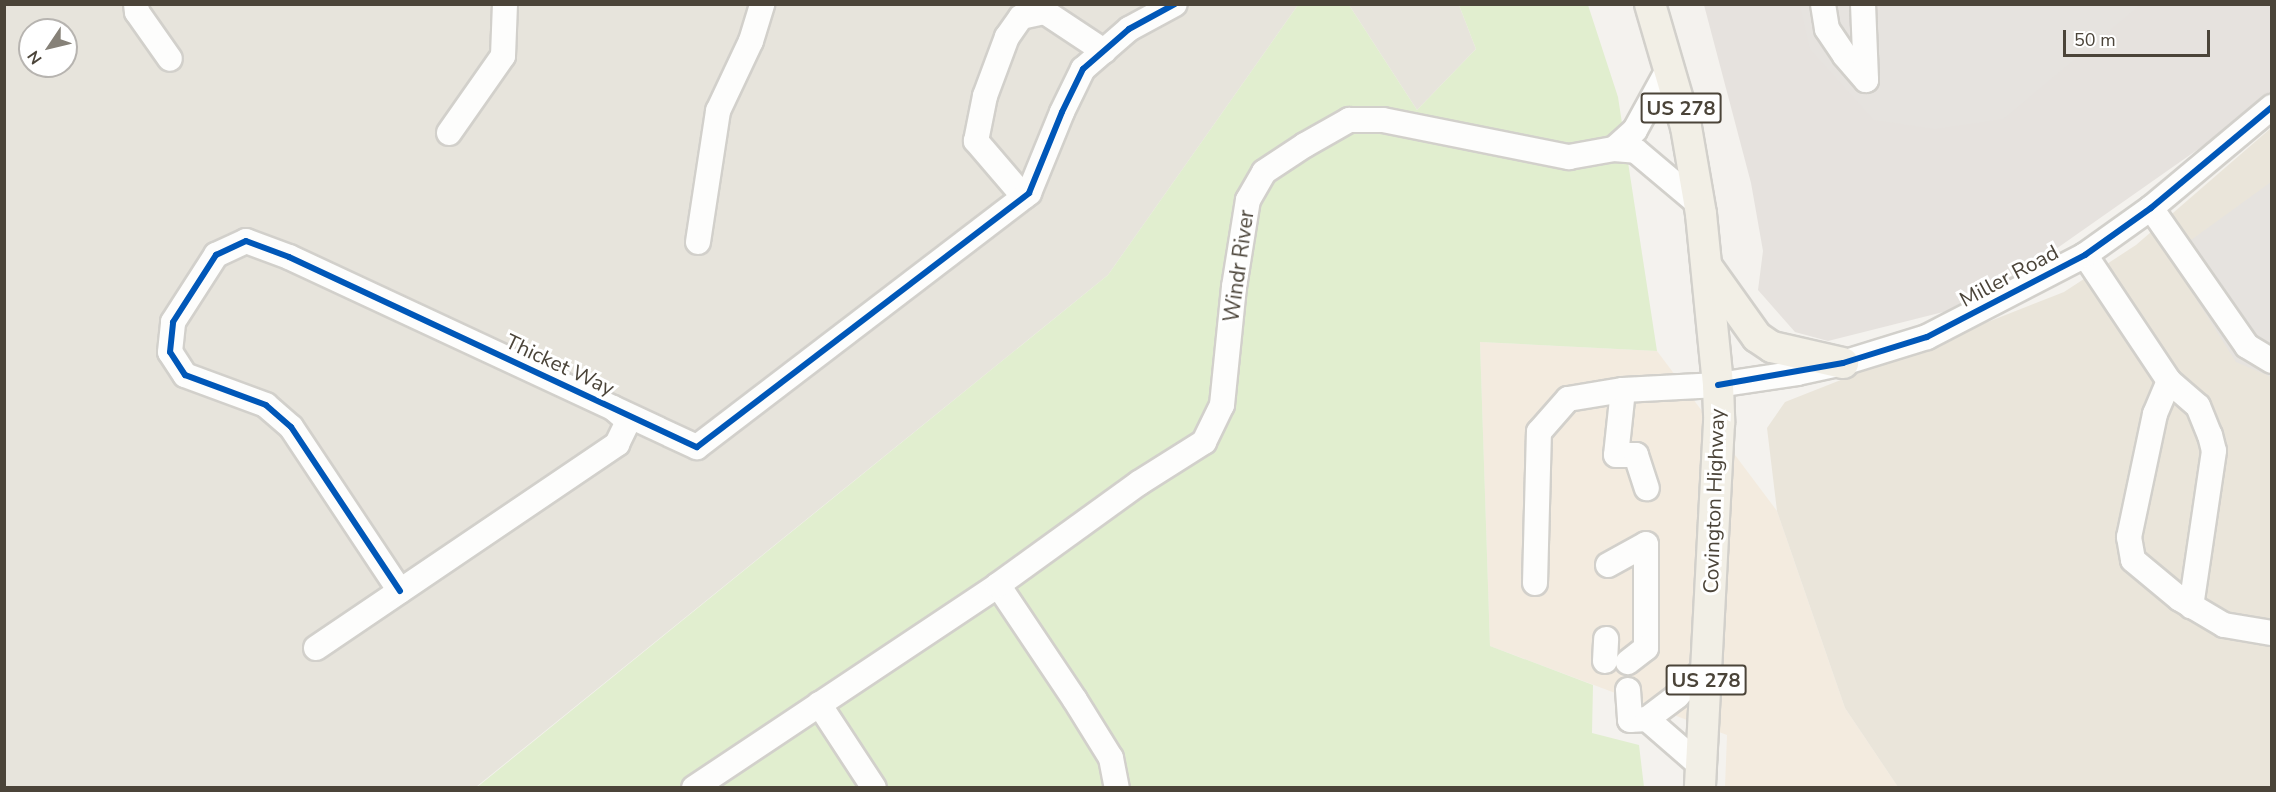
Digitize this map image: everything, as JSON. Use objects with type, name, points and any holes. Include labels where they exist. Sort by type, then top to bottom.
[{"type":"main road","name":"Covington Highway","points":[[1650,4],[1686,127],[1699,204],[1718,385],[1719,423],[1701,777]]},
{"type":"main road","points":[[1706,265],[1757,337],[1772,347],[1843,363]]},
{"type":"street","points":[[136,4],[137,12],[170,59]]},
{"type":"street","points":[[449,133],[503,56],[505,4]]},
{"type":"street","points":[[698,242],[718,111],[751,42],[762,4]]},
{"type":"street","name":"Thicket Way","points":[[400,591],[291,427],[266,405],[185,375],[170,352],[173,322],[216,255],[246,241],[289,256],[697,447],[1029,194],[1062,112],[1083,69],[1129,29],[1175,4]]},
{"type":"street","points":[[1823,4],[1827,29],[1845,56],[1866,80],[1863,4]]},
{"type":"street","points":[[1024,197],[976,141],[985,96],[1007,37],[1021,17],[1046,12],[1104,51]]},
{"type":"street","points":[[1614,149],[1635,130],[1669,68]]},
{"type":"street","name":"Miller Road","points":[[1535,583],[1547,456],[1539,432],[1568,399],[1623,390],[1718,385],[1843,363],[1927,337],[2085,255],[2151,208],[2271,106]]},
{"type":"street","name":"Windr River","points":[[694,788],[998,585],[1139,483],[1204,442],[1222,405],[1234,287],[1248,201],[1264,172],[1349,120],[1383,120],[1569,157],[1614,149]]},
{"type":"street","points":[[1614,149],[1636,151],[1699,204]]},
{"type":"street","points":[[2151,208],[2247,346],[2271,361]]},
{"type":"street","points":[[2085,255],[2169,381],[2198,406],[2214,451],[2191,606]]},
{"type":"street","points":[[2169,381],[2155,414],[2129,537],[2133,560],[2191,606],[2224,625],[2271,633]]},
{"type":"street","points":[[1623,390],[1616,455],[1636,455],[1647,488]]},
{"type":"street","name":"Thicket Way","points":[[316,648],[617,444],[628,421],[613,408]]},
{"type":"street","points":[[1608,565],[1646,544],[1646,648],[1613,654]]},
{"type":"street","points":[[998,585],[1075,700],[1111,759],[1117,788]]},
{"type":"street","points":[[1628,690],[1630,720],[1647,719],[1677,696],[1706,667]]},
{"type":"street","points":[[819,704],[874,788]]},
{"type":"street","points":[[1647,719],[1701,777]]},
{"type":"shaded area","points":[[5,5],[1298,5],[1108,275],[476,787],[5,788]]},
{"type":"shaded area","points":[[1349,5],[1459,5],[1476,49],[1417,110]]},
{"type":"shaded area","points":[[1704,5],[2271,5],[2271,102],[2197,150],[1979,303],[1828,341],[1795,332],[1758,290],[1763,251],[1751,183]]},
{"type":"shaded area","points":[[1800,5],[2140,5],[2003,119],[1935,129],[1874,120],[1810,49]]},
{"type":"shaded area","points":[[2271,128],[2271,787],[1898,787],[1845,708],[1777,511],[1767,428],[1785,402],[2064,292],[2136,245]]},
{"type":"shaded area","points":[[2271,182],[2271,377],[2236,362],[2169,256]]},
{"type":"shaded area","points":[[1480,342],[1657,351],[1777,511],[1845,708],[1898,787],[1725,787],[1727,735],[1490,646]]},
{"type":"green space","points":[[1298,5],[1349,5],[1417,110],[1476,49],[1459,5],[1588,5],[1618,97],[1657,351],[1480,342],[1490,646],[1593,685],[1592,733],[1639,745],[1644,787],[476,788],[1108,275]]},
{"type":"cycle path","points":[[400,591],[291,427],[266,405],[185,375],[170,352],[173,322],[216,255],[246,241],[289,257],[697,447],[1029,193],[1062,112],[1083,69],[1129,29],[1175,4]]},
{"type":"cycle path","points":[[1718,385],[1843,363],[1927,337],[2085,255],[2151,208],[2272,107]]}]
